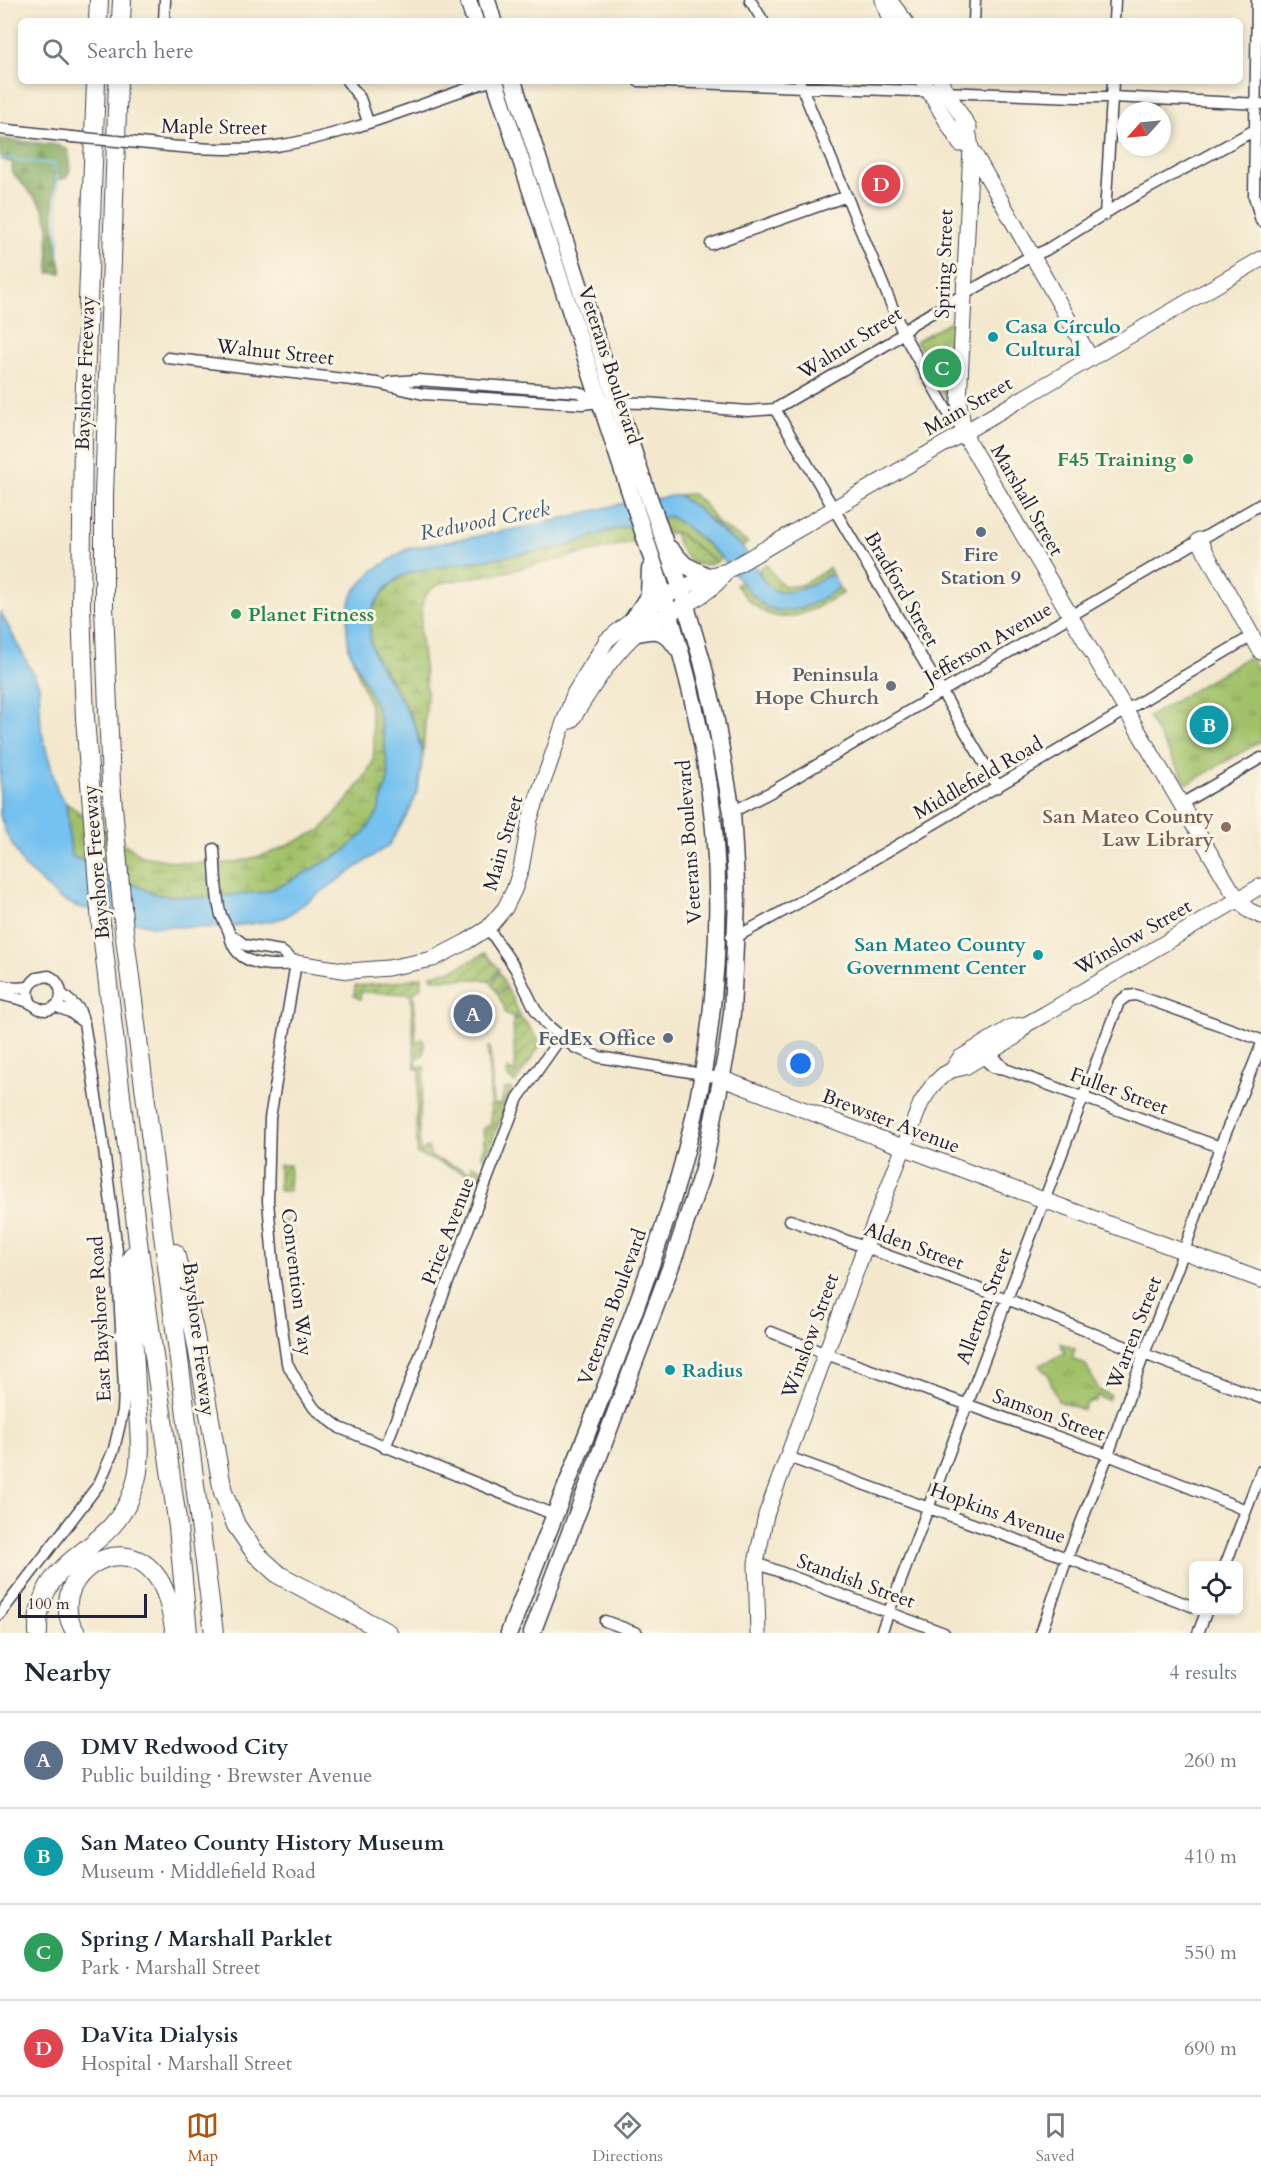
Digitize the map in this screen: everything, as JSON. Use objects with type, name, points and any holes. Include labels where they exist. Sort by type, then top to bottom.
[{"type":"highway","points":[[98,18],[99,0]]},
{"type":"highway","points":[[121,18],[122,0]]},
{"type":"highway","name":"Bayshore Freeway","points":[[96,84],[82,506],[81,608],[88,777],[101,924],[138,1242],[177,1517],[188,1633]]},
{"type":"highway","name":"Bayshore Freeway","points":[[118,84],[104,495],[104,607],[111,783],[124,930],[214,1633]]},
{"type":"highway","points":[[155,1172],[191,1320],[223,1492],[236,1525],[256,1554],[279,1575],[388,1633]]},
{"type":"highway","points":[[38,1633],[41,1600],[50,1583],[63,1568],[100,1539],[116,1522],[128,1503],[136,1482],[140,1446],[129,1264],[138,1242]]},
{"type":"highway","points":[[200,1523],[226,1633]]},
{"type":"highway","points":[[76,1633],[68,1610],[68,1600],[74,1583],[90,1565],[106,1558],[123,1556],[147,1566],[159,1580],[167,1597],[175,1633]]},
{"type":"main road","points":[[468,0],[474,18]]},
{"type":"main road","points":[[486,0],[492,18]]},
{"type":"main road","name":"Veterans Boulevard","points":[[493,84],[631,495],[681,655],[701,738],[709,790],[716,863],[717,936],[711,1009],[702,1074],[676,1190],[628,1326],[509,1633]]},
{"type":"main road","name":"Veterans Boulevard","points":[[514,84],[683,596],[714,711],[732,812],[736,866],[736,937],[732,1013],[723,1079],[703,1170],[692,1205],[532,1633]]},
{"type":"main road","points":[[665,542],[685,565],[707,576]]},
{"type":"main road","points":[[649,550],[651,580],[649,595],[636,625],[661,632],[672,641],[681,655]]},
{"type":"main road","points":[[709,790],[732,812],[713,837]]},
{"type":"main road","points":[[621,1397],[622,1384],[632,1348],[632,1336],[628,1326]]},
{"type":"main road","points":[[555,1515],[564,1547]]},
{"type":"street","points":[[164,18],[165,0]]},
{"type":"street","points":[[750,0],[761,18]]},
{"type":"street","points":[[883,0],[889,18]]},
{"type":"street","points":[[889,0],[903,18]]},
{"type":"street","points":[[975,0],[975,18]]},
{"type":"street","points":[[1114,18],[1115,0]]},
{"type":"street","points":[[1257,0],[1258,104],[1253,131],[1254,196],[1261,221]]},
{"type":"street","points":[[349,84],[360,98],[368,122]]},
{"type":"street","name":"Maple Street","points":[[0,129],[204,149],[258,148],[314,138],[483,84]]},
{"type":"street","points":[[800,84],[934,86],[971,93],[1258,104]]},
{"type":"street","name":"Marshall Street","points":[[800,84],[903,333],[947,411],[964,432],[1238,900],[1248,910],[1261,916]]},
{"type":"street","points":[[971,84],[971,93]]},
{"type":"street","points":[[1105,215],[1113,84]]},
{"type":"street","points":[[934,86],[973,133],[1006,191],[1014,225]]},
{"type":"street","points":[[934,86],[962,147],[969,170]]},
{"type":"street","points":[[963,120],[971,148],[1091,359]]},
{"type":"street","name":"Walnut Street","points":[[168,358],[377,383],[423,394],[571,404],[600,402],[748,411],[775,410],[891,342],[914,323],[1105,215],[1125,201],[1253,131]]},
{"type":"street","points":[[955,135],[971,148]]},
{"type":"street","name":"Spring Street","points":[[964,432],[959,402],[971,148]]},
{"type":"street","points":[[967,209],[983,194],[993,195],[1001,201]]},
{"type":"street","points":[[711,244],[847,196]]},
{"type":"street","name":"Main Street","points":[[683,596],[707,576],[727,571],[1261,259]]},
{"type":"street","name":"Bradford Street","points":[[775,410],[998,787]]},
{"type":"street","name":"Jefferson Avenue","points":[[732,812],[755,801],[1261,504]]},
{"type":"street","points":[[1199,540],[1261,652]]},
{"type":"street","name":"Main Street","points":[[214,849],[220,913],[232,945],[246,959],[280,967],[296,963],[349,971],[388,968],[434,959],[466,942],[488,928],[505,908],[514,890],[521,869],[530,819],[574,694],[607,640],[683,596],[718,584],[727,571]]},
{"type":"street","name":"Middlefield Road","points":[[736,937],[820,891],[1252,636]]},
{"type":"street","points":[[1181,804],[1261,758]]},
{"type":"street","name":"Winslow Street","points":[[952,1070],[964,1067],[987,1054],[1015,1037],[1027,1024],[1261,886]]},
{"type":"street","name":"Brewster Avenue","points":[[488,928],[512,962],[535,1009],[546,1024],[574,1047],[599,1057],[723,1079],[1044,1201],[1261,1280]]},
{"type":"street","name":"Main Street","points":[[228,931],[245,945],[281,951],[296,963]]},
{"type":"street","points":[[717,936],[736,937]]},
{"type":"street","name":"Convention Way","points":[[296,963],[270,1118],[268,1201],[276,1294],[287,1363],[314,1408],[340,1428],[555,1515]]},
{"type":"street","points":[[32,1003],[28,992],[29,987],[37,978],[49,976],[58,983],[62,994],[55,1006]]},
{"type":"street","points":[[0,985],[15,988],[29,987]]},
{"type":"street","points":[[0,994],[32,1003],[40,1009],[55,1006],[70,1012],[84,1023]]},
{"type":"street","name":"East Bayshore Road","points":[[0,1614],[99,1484],[114,1449],[123,1411],[124,1388],[117,1250],[101,1126],[84,1023],[79,1009],[62,994]]},
{"type":"street","name":"Allerton Street","points":[[881,1633],[1119,1002],[1127,996],[1136,995],[1261,1040]]},
{"type":"street","name":"Winslow Street","points":[[758,1633],[756,1563],[758,1544],[766,1515],[921,1102],[932,1086],[952,1070],[960,1058],[1011,1027],[1027,1024]]},
{"type":"street","name":"Price Avenue","points":[[385,1448],[518,1098],[561,1037]]},
{"type":"street","name":"Warren Street","points":[[1041,1633],[1067,1558],[1184,1251],[1220,1147],[1261,1046]]},
{"type":"street","name":"Fuller Street","points":[[987,1054],[993,1067],[1005,1069],[1220,1147]]},
{"type":"street","name":"Alden Street","points":[[790,1220],[1007,1299],[1261,1398]]},
{"type":"street","name":"Samson Street","points":[[771,1332],[826,1354],[1108,1455],[1246,1510]]},
{"type":"street","name":"Hopkins Avenue","points":[[788,1457],[1067,1558],[1189,1605]]},
{"type":"street","points":[[1227,1561],[1261,1471]]},
{"type":"street","name":"Standish Street","points":[[756,1563],[944,1633]]},
{"type":"street","points":[[1198,1633],[1204,1615]]},
{"type":"street","points":[[605,1621],[637,1633]]},
{"type":"green space","points":[[0,139],[57,145],[68,150],[70,170],[66,178],[55,181],[53,204],[57,250],[62,273],[49,273],[48,223],[42,206],[11,171],[13,163],[0,159]]},
{"type":"green space","points":[[953,320],[950,398],[947,399],[938,384],[941,381],[916,341]]},
{"type":"green space","points":[[692,494],[703,502],[717,523],[748,543],[742,547],[679,495]]},
{"type":"green space","points":[[669,516],[682,523],[722,558],[716,562],[675,532],[509,571],[441,583],[430,590],[423,599],[420,632],[427,693],[423,756],[412,719],[377,658],[370,639],[372,614],[376,603],[392,584],[414,571],[568,546],[607,531]]},
{"type":"green space","points":[[674,532],[680,534],[716,562],[700,565],[688,559]]},
{"type":"green space","points":[[766,564],[779,581],[787,586],[799,585],[813,579],[829,568],[832,574],[800,590],[783,593],[775,591],[765,583],[759,569]]},
{"type":"green space","points":[[742,581],[763,605],[803,608],[839,588],[843,593],[799,615],[774,616],[762,611],[749,600],[736,585]]},
{"type":"green space","points":[[349,649],[377,707],[389,777],[377,815],[364,833],[344,852],[283,885],[264,892],[202,898],[157,895],[71,856],[66,803],[142,856],[184,863],[233,863],[270,853],[321,830],[350,797],[373,761],[374,745],[370,706]]},
{"type":"green space","points":[[1250,656],[1261,675],[1261,741],[1187,784],[1148,717]]},
{"type":"green space","points":[[485,953],[499,969],[490,982],[482,979],[432,979],[431,975],[455,969]]},
{"type":"green space","points":[[499,972],[506,986],[497,993],[492,984]]},
{"type":"green space","points":[[422,977],[421,987],[414,992],[416,1043],[422,1039],[424,1041],[424,1054],[416,1059],[416,1066],[425,1067],[419,1122],[420,1150],[421,1152],[428,1147],[431,1157],[473,1173],[471,1165],[481,1168],[478,1178],[417,1154],[416,1119],[420,1069],[415,1069],[411,994],[361,992],[360,999],[354,996],[355,986]]},
{"type":"green space","points":[[507,988],[520,1017],[513,1017],[505,1013],[498,995]]},
{"type":"green space","points":[[513,1019],[523,1019],[539,1040],[540,1046],[515,1083],[508,1078],[507,1072],[507,1069],[515,1073]]},
{"type":"green space","points":[[488,1047],[490,1047],[493,1104],[501,1105],[504,1090],[512,1089],[485,1159],[481,1154],[484,1145],[483,1129],[491,1124]]},
{"type":"green space","points":[[279,1165],[290,1165],[289,1191],[279,1191]]},
{"type":"green space","points":[[288,1220],[292,1228],[294,1249],[283,1250],[280,1221]]},
{"type":"green space","points":[[1060,1343],[1075,1349],[1072,1359],[1086,1365],[1099,1390],[1110,1395],[1108,1400],[1097,1396],[1095,1401],[1087,1403],[1083,1410],[1058,1401],[1047,1372],[1040,1365],[1065,1353]]},
{"type":"water","points":[[679,495],[741,546],[762,579],[776,591],[798,590],[832,574],[839,588],[801,608],[775,610],[753,595],[708,545],[669,516],[607,531],[568,546],[415,571],[400,577],[385,589],[374,605],[370,622],[370,639],[374,655],[415,725],[423,756],[418,789],[410,810],[389,845],[285,917],[217,928],[151,926],[76,906],[59,898],[24,866],[5,831],[0,815],[0,611],[39,685],[41,730],[58,793],[66,803],[71,856],[157,895],[202,898],[264,892],[283,885],[344,852],[364,833],[377,815],[389,777],[384,738],[377,707],[349,649],[347,629],[348,608],[354,592],[371,572],[407,549],[532,526],[620,504]]},
{"type":"waterway","points":[[0,158],[54,164],[57,173],[59,252]]},
{"type":"place","name":"DaVita Dialysis","points":[[881,184]]},
{"type":"place","name":"Casa Círculo Cultural","points":[[993,337]]},
{"type":"place","name":"Spring / Marshall Parklet","points":[[942,368]]},
{"type":"place","name":"F45 Training","points":[[1188,459]]},
{"type":"place","name":"Fire Station 9","points":[[981,532]]},
{"type":"place","name":"Planet Fitness","points":[[236,614]]},
{"type":"place","name":"Peninsula Hope Church","points":[[891,686]]},
{"type":"place","name":"San Mateo County History Museum","points":[[1209,725]]},
{"type":"place","name":"San Mateo County Law Library","points":[[1226,827]]},
{"type":"place","name":"San Mateo County Government Center","points":[[1038,955]]},
{"type":"place","name":"DMV Redwood City","points":[[473,1014]]},
{"type":"place","name":"FedEx Office","points":[[668,1038]]},
{"type":"place","name":"Radius","points":[[670,1370]]},
{"type":"water label","name":"Redwood Creek","points":[[485,521]]}]
